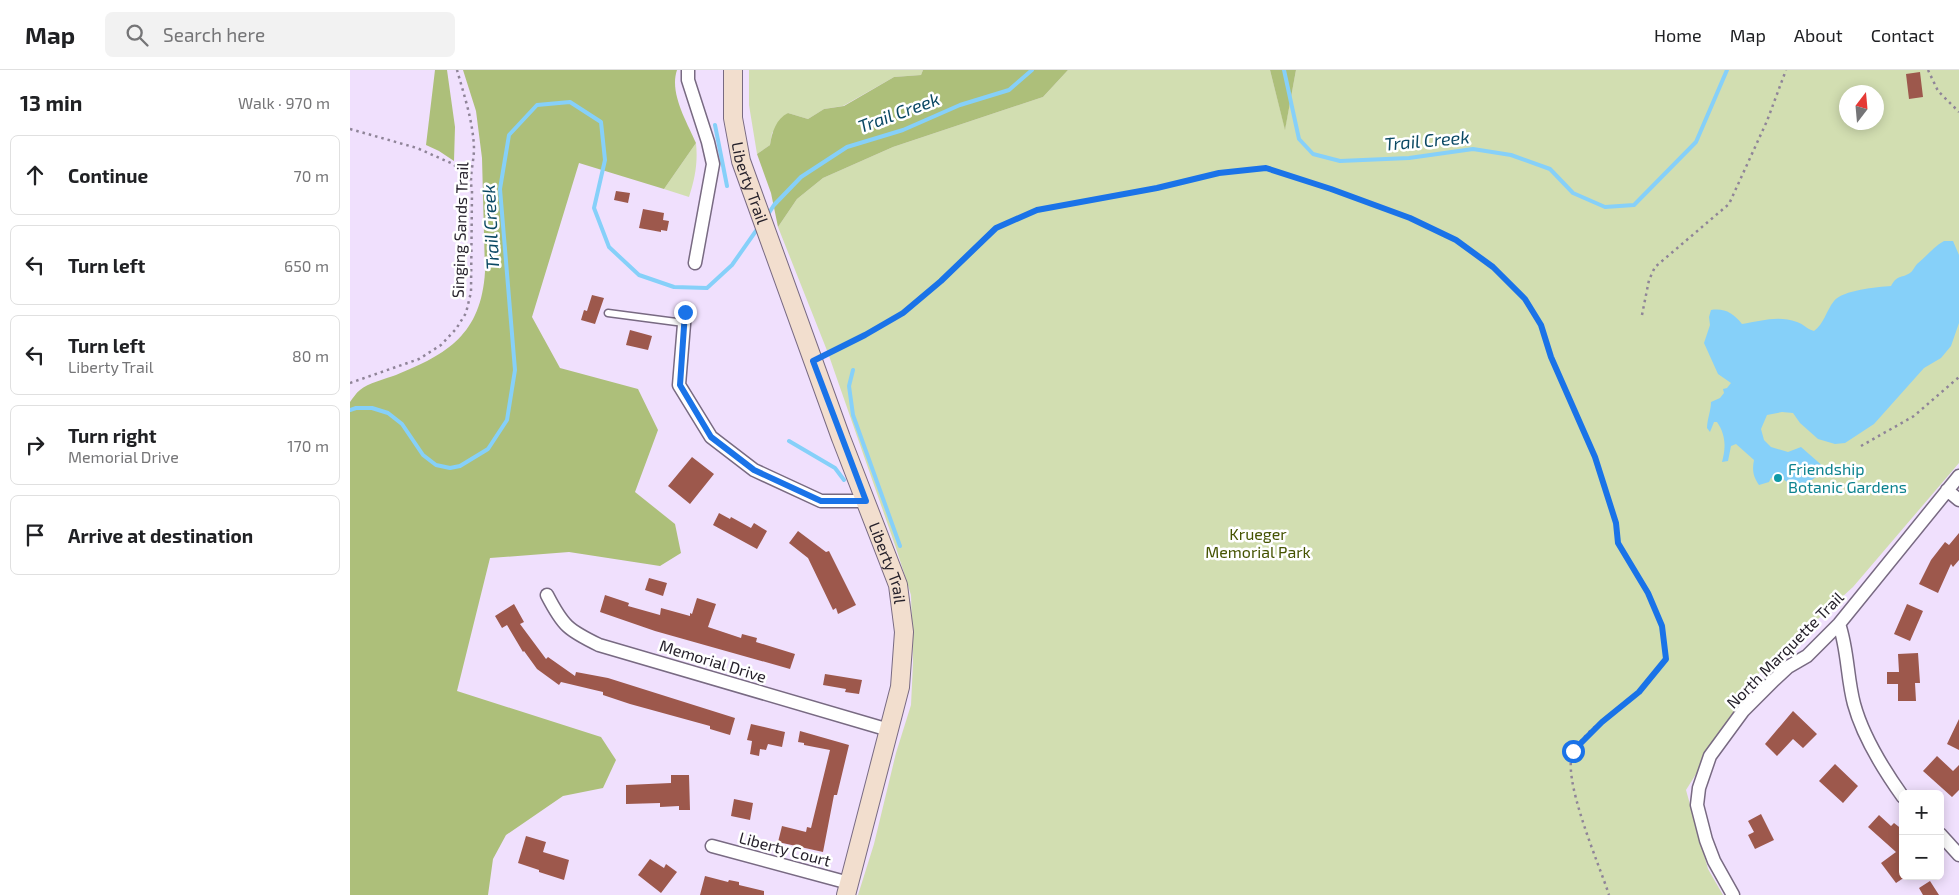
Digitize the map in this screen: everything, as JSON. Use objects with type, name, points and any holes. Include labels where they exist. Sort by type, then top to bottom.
[{"type":"street","points":[[688,70],[688,80],[708,142],[712,164],[695,263]]},
{"type":"street","name":"Liberty Trail","points":[[734,70],[733,118],[741,161],[813,361],[898,585],[904,632],[900,687],[848,889]]},
{"type":"street","points":[[685,317],[680,385],[711,437],[754,470],[821,501],[866,501]]},
{"type":"street","name":"North Marquette Trail","points":[[1733,895],[1714,861],[1706,840],[1697,805],[1699,788],[1710,756],[1744,711],[1774,680],[1788,667],[1807,656],[1839,624],[1959,476]]},
{"type":"street","points":[[1947,490],[1959,500]]},
{"type":"street","name":"Memorial Drive","points":[[547,595],[560,619],[576,634],[600,644],[889,730]]},
{"type":"street","points":[[1839,624],[1844,638],[1847,671],[1854,706],[1874,750],[1899,791]]},
{"type":"street","points":[[1941,835],[1959,855]]},
{"type":"street","name":"Liberty Court","points":[[712,846],[848,889]]},
{"type":"lane","points":[[608,313],[685,317]]},
{"type":"path","name":"Singing Sands Trail","points":[[350,383],[419,359],[441,345],[456,329],[466,313],[471,292],[472,191],[470,179],[474,163],[474,145],[469,112],[457,70]]},
{"type":"path","points":[[1642,314],[1649,280],[1655,266],[1729,204],[1767,121],[1786,70]]},
{"type":"path","points":[[1928,70],[1938,91],[1959,112]]},
{"type":"path","points":[[350,129],[417,148],[453,164],[470,179]]},
{"type":"path","points":[[813,361],[865,335],[903,313],[941,281],[996,228],[1037,210],[1157,188],[1219,173],[1266,168],[1410,218],[1456,240],[1500,273],[1525,299],[1541,325],[1551,357],[1595,457],[1616,523],[1618,543],[1648,593],[1662,626],[1666,659],[1639,692],[1602,722],[1573,751],[1570,769],[1573,792],[1609,895]]},
{"type":"path","points":[[1861,446],[1914,416],[1959,377]]},
{"type":"green space","points":[[435,70],[447,70],[455,127],[454,161],[426,145]]},
{"type":"green space","points":[[463,70],[677,70],[675,88],[677,98],[696,143],[664,189],[579,163],[532,317],[560,368],[638,389],[658,430],[635,492],[675,524],[681,553],[660,566],[569,552],[490,558],[457,691],[601,737],[616,760],[603,788],[563,796],[506,835],[493,859],[488,895],[350,895],[350,402],[367,385],[415,367],[446,350],[469,326],[477,311],[485,272],[482,158],[476,111]]},
{"type":"green space","points":[[749,70],[923,70],[921,75],[894,77],[843,106],[824,109],[808,119],[788,113],[772,133],[770,145],[757,154],[749,105]]},
{"type":"green space","points":[[923,70],[1068,70],[1043,97],[893,147],[823,178],[797,199],[778,227],[771,193],[757,154],[770,145],[773,131],[780,119],[788,113],[808,119],[824,109],[844,106],[894,77],[921,75]]},
{"type":"green space","name":"Krueger Memorial Park","points":[[1068,70],[1270,70],[1285,129],[1296,70],[1959,70],[1959,463],[1853,587],[1760,672],[1686,790],[1708,869],[1723,895],[858,895],[874,844],[896,753],[911,705],[913,663],[911,595],[828,353],[778,227],[797,199],[823,178],[893,147],[1043,97]]},
{"type":"green space","points":[[1270,70],[1296,70],[1285,130]]},
{"type":"green space","points":[[696,143],[696,170],[689,197],[664,189]]},
{"type":"water","points":[[1944,241],[1953,241],[1959,255],[1959,323],[1951,346],[1941,358],[1924,368],[1874,424],[1845,443],[1835,444],[1818,439],[1800,423],[1793,413],[1782,412],[1767,415],[1761,429],[1764,440],[1771,447],[1788,452],[1801,447],[1825,468],[1811,480],[1802,484],[1792,484],[1786,482],[1778,475],[1771,478],[1769,482],[1759,485],[1755,479],[1754,460],[1736,444],[1731,446],[1728,461],[1722,462],[1725,447],[1722,432],[1717,422],[1714,422],[1710,432],[1707,425],[1711,402],[1720,398],[1724,393],[1723,389],[1727,388],[1731,383],[1718,374],[1704,343],[1710,325],[1709,317],[1711,310],[1728,312],[1742,324],[1770,319],[1783,319],[1799,323],[1814,331],[1838,297],[1861,290],[1891,286],[1897,278],[1911,272],[1917,264]]},
{"type":"building","points":[[1920,72],[1923,97],[1909,99],[1906,74]]},
{"type":"building","points":[[616,191],[630,193],[628,203],[614,200]]},
{"type":"building","points":[[643,209],[664,213],[663,220],[669,221],[667,231],[661,230],[661,232],[639,228]]},
{"type":"building","points":[[592,295],[604,298],[595,324],[581,320],[584,310],[587,311]]},
{"type":"building","points":[[630,330],[652,336],[648,350],[626,345]]},
{"type":"building","points":[[692,457],[714,474],[690,504],[668,486]]},
{"type":"building","points":[[719,513],[751,528],[754,523],[767,531],[757,549],[713,525]]},
{"type":"building","points":[[798,531],[826,552],[829,551],[856,605],[838,614],[836,608],[833,610],[808,558],[789,543]]},
{"type":"building","points":[[1959,533],[1959,560],[1953,567],[1951,564],[1938,593],[1919,584],[1931,560],[1945,542],[1949,545]]},
{"type":"building","points":[[649,578],[667,583],[663,596],[645,590]]},
{"type":"building","points":[[605,595],[629,603],[628,606],[660,615],[661,608],[690,616],[697,598],[716,604],[708,627],[741,638],[742,634],[757,638],[756,642],[795,654],[790,669],[655,631],[600,612]]},
{"type":"building","points":[[514,604],[524,622],[520,624],[546,659],[548,657],[575,676],[576,672],[608,678],[735,718],[730,735],[710,729],[710,726],[603,695],[603,692],[561,682],[559,685],[537,669],[523,652],[507,625],[502,628],[495,616]]},
{"type":"building","points":[[1907,604],[1923,611],[1910,641],[1894,634]]},
{"type":"building","points":[[1918,653],[1920,683],[1915,683],[1916,701],[1898,701],[1898,684],[1887,684],[1887,672],[1899,672],[1898,654]]},
{"type":"building","points":[[825,674],[862,680],[859,694],[845,692],[846,689],[823,685]]},
{"type":"building","points":[[1793,711],[1817,734],[1803,748],[1793,739],[1777,756],[1765,744]]},
{"type":"building","points":[[1959,719],[1959,750],[1947,744]]},
{"type":"building","points":[[751,724],[785,732],[782,747],[768,744],[766,750],[760,749],[759,756],[750,754],[752,741],[747,740]]},
{"type":"building","points":[[800,731],[849,745],[837,795],[834,795],[823,852],[778,842],[782,826],[806,832],[807,827],[811,828],[830,750],[798,742]]},
{"type":"building","points":[[1937,756],[1953,771],[1959,765],[1959,790],[1952,797],[1923,771]]},
{"type":"building","points":[[1835,764],[1858,786],[1843,803],[1819,781]]},
{"type":"building","points":[[671,775],[689,775],[690,810],[679,810],[679,806],[660,807],[660,803],[626,804],[626,785],[671,783]]},
{"type":"building","points":[[734,799],[753,803],[750,820],[731,816]]},
{"type":"building","points":[[1761,814],[1774,840],[1755,849],[1748,835],[1754,832],[1748,821]]},
{"type":"building","points":[[1879,815],[1891,826],[1894,823],[1899,827],[1900,880],[1896,883],[1881,863],[1896,852],[1868,827]]},
{"type":"building","points":[[526,836],[546,842],[543,852],[569,860],[564,880],[518,863]]},
{"type":"building","points":[[650,859],[664,868],[666,864],[677,872],[661,893],[638,875]]},
{"type":"building","points":[[705,876],[728,882],[729,880],[739,882],[739,885],[764,891],[764,895],[700,895]]},
{"type":"building","points":[[1930,881],[1939,895],[1923,895],[1919,888]]},
{"type":"waterway","name":"Trail Creek","points":[[767,216],[774,205],[801,177],[847,147],[903,130],[960,105],[1009,90],[1032,70]]},
{"type":"waterway","name":"Trail Creek","points":[[1284,70],[1299,139],[1313,154],[1340,161],[1409,158],[1473,149],[1511,155],[1550,169],[1573,193],[1605,207],[1634,205],[1696,142],[1727,70]]},
{"type":"waterway","name":"Trail Creek","points":[[350,410],[372,408],[388,413],[402,424],[423,455],[436,465],[450,468],[460,466],[488,449],[507,420],[515,370],[500,189],[509,135],[537,105],[570,102],[601,122],[605,160],[594,208],[609,247],[639,275],[674,287],[707,288],[732,265],[758,228]]},
{"type":"waterway","points":[[715,125],[727,186]]},
{"type":"waterway","points":[[853,370],[849,386],[853,415],[900,546]]},
{"type":"waterway","points":[[789,441],[835,468],[844,480]]},
{"type":"place","name":"Friendship Botanic Gardens","points":[[1778,478]]},
{"type":"route","points":[[685,312],[680,385],[711,437],[754,470],[789,488],[821,501],[866,501],[813,361],[865,335],[903,313],[941,281],[996,228],[1037,210],[1157,188],[1219,173],[1266,168],[1410,218],[1456,240],[1493,267],[1525,299],[1541,325],[1551,357],[1595,457],[1616,523],[1618,543],[1648,593],[1662,626],[1666,659],[1639,692],[1585,737],[1573,751]]}]
